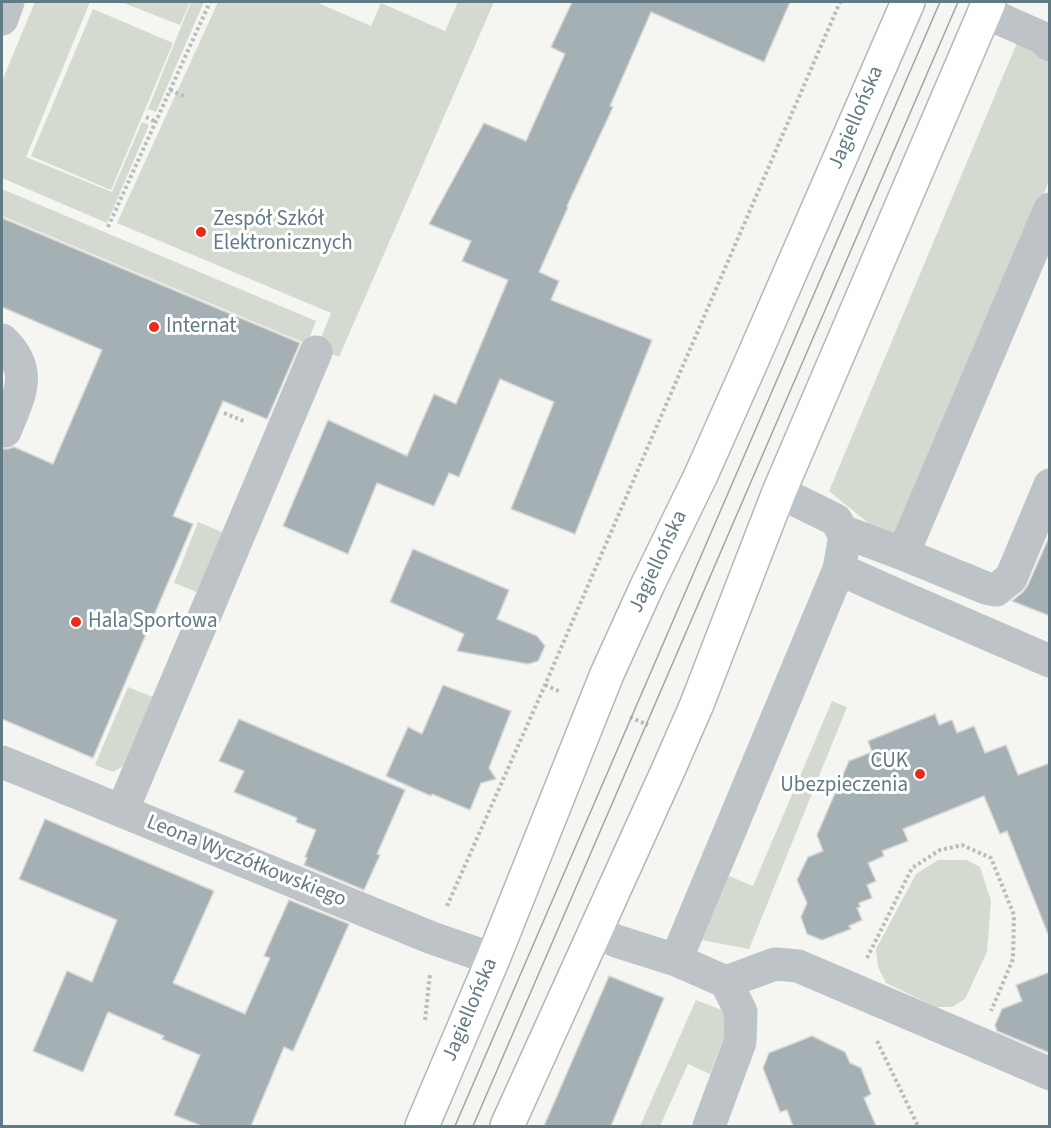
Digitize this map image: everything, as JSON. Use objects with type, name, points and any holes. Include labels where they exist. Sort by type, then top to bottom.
[{"type":"main road","name":"Jagiellońska","points":[[422,1126],[493,959],[607,674],[749,369],[908,2]]},
{"type":"main road","points":[[507,1126],[697,704],[779,492],[986,7]]},
{"type":"street","points":[[2,19],[8,2]]},
{"type":"street","points":[[986,7],[1043,38],[1050,45]]},
{"type":"street","points":[[903,554],[1048,217]]},
{"type":"street","points":[[2,340],[20,364],[22,379],[5,431]]},
{"type":"street","points":[[122,811],[316,352]]},
{"type":"street","points":[[842,531],[996,590],[1011,578],[1050,485]]},
{"type":"street","points":[[676,960],[839,569],[845,536],[836,520],[779,492]]},
{"type":"street","points":[[839,569],[1050,662]]},
{"type":"street","name":"Leona Wyczółkowskiego","points":[[2,762],[432,938],[493,959]]},
{"type":"street","points":[[595,930],[616,941],[676,960],[726,982],[741,1012],[740,1042],[709,1126]]},
{"type":"street","points":[[726,982],[775,964],[798,966],[1050,1074]]},
{"type":"path","points":[[108,227],[210,2]]},
{"type":"path","points":[[425,1021],[431,976],[426,959],[432,938],[554,663],[840,2]]},
{"type":"path","points":[[170,90],[184,96]]},
{"type":"path","points":[[146,117],[156,122]]},
{"type":"path","points":[[918,1126],[852,989],[912,868],[940,850],[962,845],[991,858],[1014,915],[1013,959],[978,1042]]},
{"type":"shaded area","points":[[35,2],[90,2],[26,157],[112,192],[142,122],[149,125],[107,223],[2,178],[2,81]]},
{"type":"shaded area","points":[[121,2],[190,2],[180,25]]},
{"type":"shaded area","points":[[191,2],[204,2],[156,112],[148,109]]},
{"type":"shaded area","points":[[218,2],[316,2],[371,26],[381,3],[445,31],[458,2],[494,2],[339,357],[317,348],[331,313],[117,223]]},
{"type":"shaded area","points":[[93,9],[173,43],[111,190],[31,156]]},
{"type":"shaded area","points":[[1019,38],[1049,61],[1049,181],[895,545],[829,491]]},
{"type":"shaded area","points":[[2,189],[316,321],[307,344],[2,216]]},
{"type":"shaded area","points":[[198,522],[222,532],[197,592],[174,583]]},
{"type":"shaded area","points":[[128,687],[153,697],[123,766],[113,772],[95,765]]},
{"type":"shaded area","points":[[832,701],[847,707],[749,949],[702,940],[729,876],[753,886]]},
{"type":"shaded area","points":[[938,860],[966,860],[980,867],[991,901],[987,952],[965,999],[952,1007],[936,1007],[886,983],[878,967],[876,949],[916,874]]},
{"type":"shaded area","points":[[696,1000],[724,1011],[727,1029],[710,1074],[688,1064],[660,1126],[640,1126]]},
{"type":"building","points":[[572,2],[790,2],[764,62],[651,12],[610,106],[613,107],[539,272],[559,281],[551,300],[652,340],[575,534],[511,509],[554,402],[500,379],[459,477],[449,473],[434,506],[377,483],[348,554],[283,526],[328,420],[407,456],[434,394],[456,404],[508,280],[462,261],[471,241],[429,224],[484,123],[526,141],[565,54],[551,47]]},
{"type":"building","points":[[2,218],[300,343],[267,419],[223,401],[173,516],[193,524],[93,758],[2,719],[2,449],[14,447],[53,464],[102,350],[2,307]]},
{"type":"building","points":[[1050,535],[1050,616],[1012,601],[1028,585]]},
{"type":"building","points":[[413,549],[509,590],[497,619],[537,636],[545,646],[538,661],[528,664],[457,651],[464,634],[390,602]]},
{"type":"building","points":[[443,685],[511,711],[489,768],[496,779],[481,783],[470,810],[386,776],[408,727],[422,734]]},
{"type":"building","points":[[935,714],[939,725],[952,720],[957,733],[974,726],[985,753],[1006,745],[1018,775],[1050,763],[1050,934],[1048,934],[1007,831],[1000,834],[984,796],[903,829],[908,841],[882,851],[884,856],[868,863],[876,881],[867,885],[872,898],[859,903],[860,907],[857,908],[862,920],[849,926],[851,929],[822,940],[807,934],[801,917],[807,903],[797,880],[808,857],[823,851],[817,835],[849,761],[872,752],[868,741]]},
{"type":"building","points":[[239,719],[405,790],[364,890],[304,865],[316,830],[296,822],[297,818],[234,792],[244,771],[219,761]]},
{"type":"building","points":[[45,819],[214,891],[173,983],[245,1014],[270,958],[264,956],[289,900],[349,924],[293,1051],[284,1047],[251,1126],[202,1126],[174,1115],[200,1055],[162,1039],[164,1036],[108,1012],[83,1072],[33,1051],[67,971],[92,982],[117,920],[19,879]]},
{"type":"building","points":[[1050,972],[1050,1053],[997,1031],[995,1025],[1002,1009],[1022,1001],[1016,985]]},
{"type":"building","points":[[609,976],[664,998],[611,1126],[544,1126]]},
{"type":"building","points":[[812,1036],[845,1052],[850,1063],[861,1068],[871,1094],[864,1098],[876,1126],[793,1126],[787,1110],[780,1112],[763,1068],[769,1053]]},
{"type":"tram line","points":[[455,1126],[940,2]]},
{"type":"tram line","points":[[473,1126],[958,2]]},
{"type":"place","name":"Zespół Szkół Elektronicznych","points":[[201,232]]},
{"type":"place","name":"Internat","points":[[154,327]]},
{"type":"place","name":"Hala Sportowa","points":[[76,622]]},
{"type":"place","name":"CUK Ubezpieczenia","points":[[920,774]]}]
